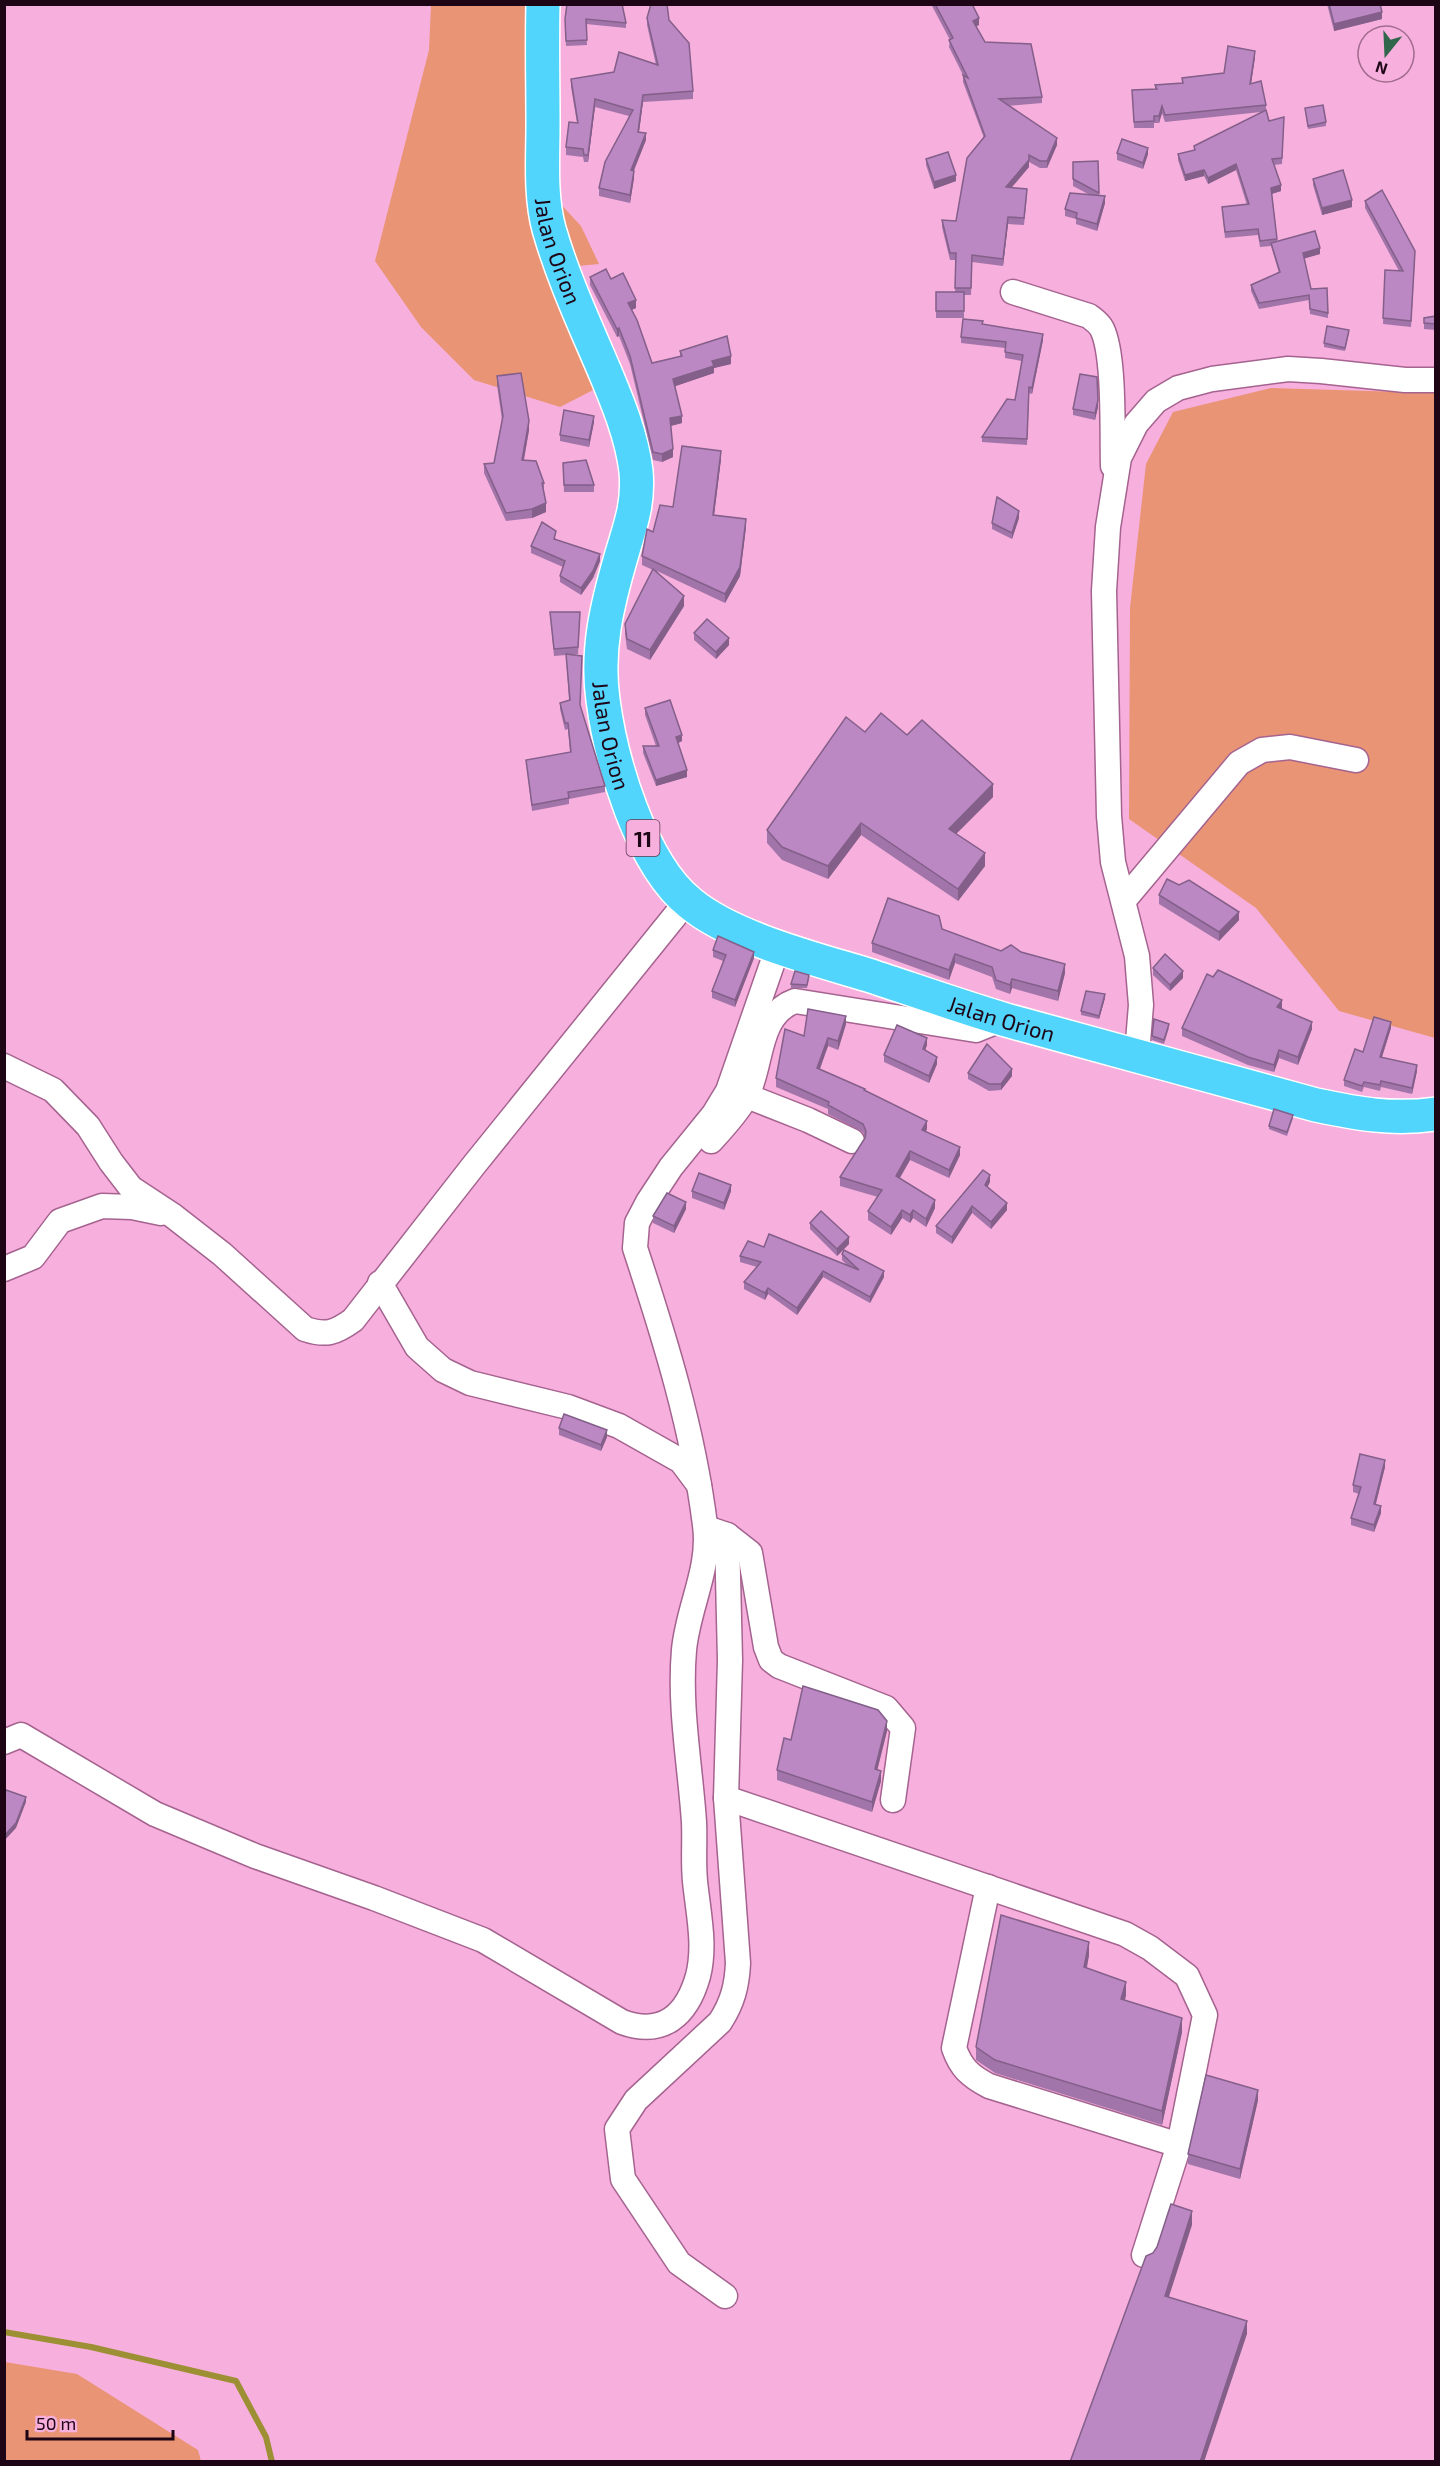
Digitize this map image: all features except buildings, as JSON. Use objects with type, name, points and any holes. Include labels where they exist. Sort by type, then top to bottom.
[{"type":"highway","name":"Jalan Orion","points":[[543,4],[543,194],[548,226],[569,287],[622,417],[636,470],[636,505],[633,520],[601,636],[601,682],[604,705],[612,744],[636,824],[662,871],[687,901],[723,924],[778,947],[1003,1019],[1316,1105],[1363,1115],[1399,1118],[1436,1114]]},
{"type":"street","points":[[1013,292],[1089,316],[1103,330],[1110,358],[1113,483],[1104,591],[1108,794],[1113,862],[1137,956],[1141,1005],[1137,1054]]},
{"type":"street","points":[[1113,483],[1119,458],[1136,424],[1156,401],[1178,388],[1212,379],[1288,369],[1321,370],[1405,380],[1436,380]]},
{"type":"street","points":[[1124,900],[1239,764],[1262,750],[1290,747],[1356,760]]},
{"type":"street","points":[[4,1066],[53,1090],[88,1126],[131,1188],[172,1215],[222,1254],[305,1329],[322,1335],[341,1329],[353,1320],[474,1165],[687,901]]},
{"type":"street","points":[[725,2296],[679,2263],[623,2180],[617,2129],[636,2100],[720,2022],[730,2006],[737,1985],[738,1962],[726,1798],[730,1660],[717,1532],[700,1487],[691,1437],[668,1347],[635,1248],[637,1223],[648,1202],[671,1167],[714,1114],[728,1091],[778,947]]},
{"type":"street","points":[[671,1167],[697,1156],[747,1096],[764,1038],[774,1015],[784,1005],[795,1001],[976,1030],[1003,1019]]},
{"type":"street","points":[[747,1096],[808,1120],[852,1141]]},
{"type":"street","points":[[4,1269],[7,1270],[33,1257],[60,1221],[102,1206],[132,1207],[172,1215]]},
{"type":"street","points":[[380,1283],[417,1347],[442,1370],[470,1383],[568,1407],[619,1426],[681,1461],[700,1487]]},
{"type":"street","points":[[4,1742],[21,1734],[112,1790],[183,1826],[255,1856],[483,1940],[622,2022],[636,2027],[645,2027],[670,2021],[684,2009],[689,2001],[701,1958],[695,1878],[694,1822],[685,1744],[684,1648],[704,1561],[717,1532]]},
{"type":"street","points":[[717,1532],[750,1553],[766,1647],[771,1660],[778,1666],[886,1708],[903,1728],[893,1800]]},
{"type":"street","points":[[726,1798],[1125,1934],[1149,1948],[1187,1976],[1205,2015],[1179,2145],[1144,2255]]},
{"type":"street","points":[[987,1887],[954,2048],[959,2063],[971,2077],[989,2086],[1179,2145]]},
{"type":"shaded area","points":[[431,5],[529,5],[554,197],[581,226],[599,264],[557,268],[599,387],[560,407],[474,380],[421,327],[375,261],[429,50]]},
{"type":"shaded area","points":[[1271,388],[1435,393],[1435,1038],[1339,1011],[1256,908],[1129,819],[1130,608],[1146,464],[1173,412]]},
{"type":"shaded area","points":[[5,2362],[77,2374],[198,2450],[201,2461],[5,2461]]},
{"type":"waterway","points":[[4,2332],[91,2347],[236,2381],[266,2437],[272,2462]]}]
